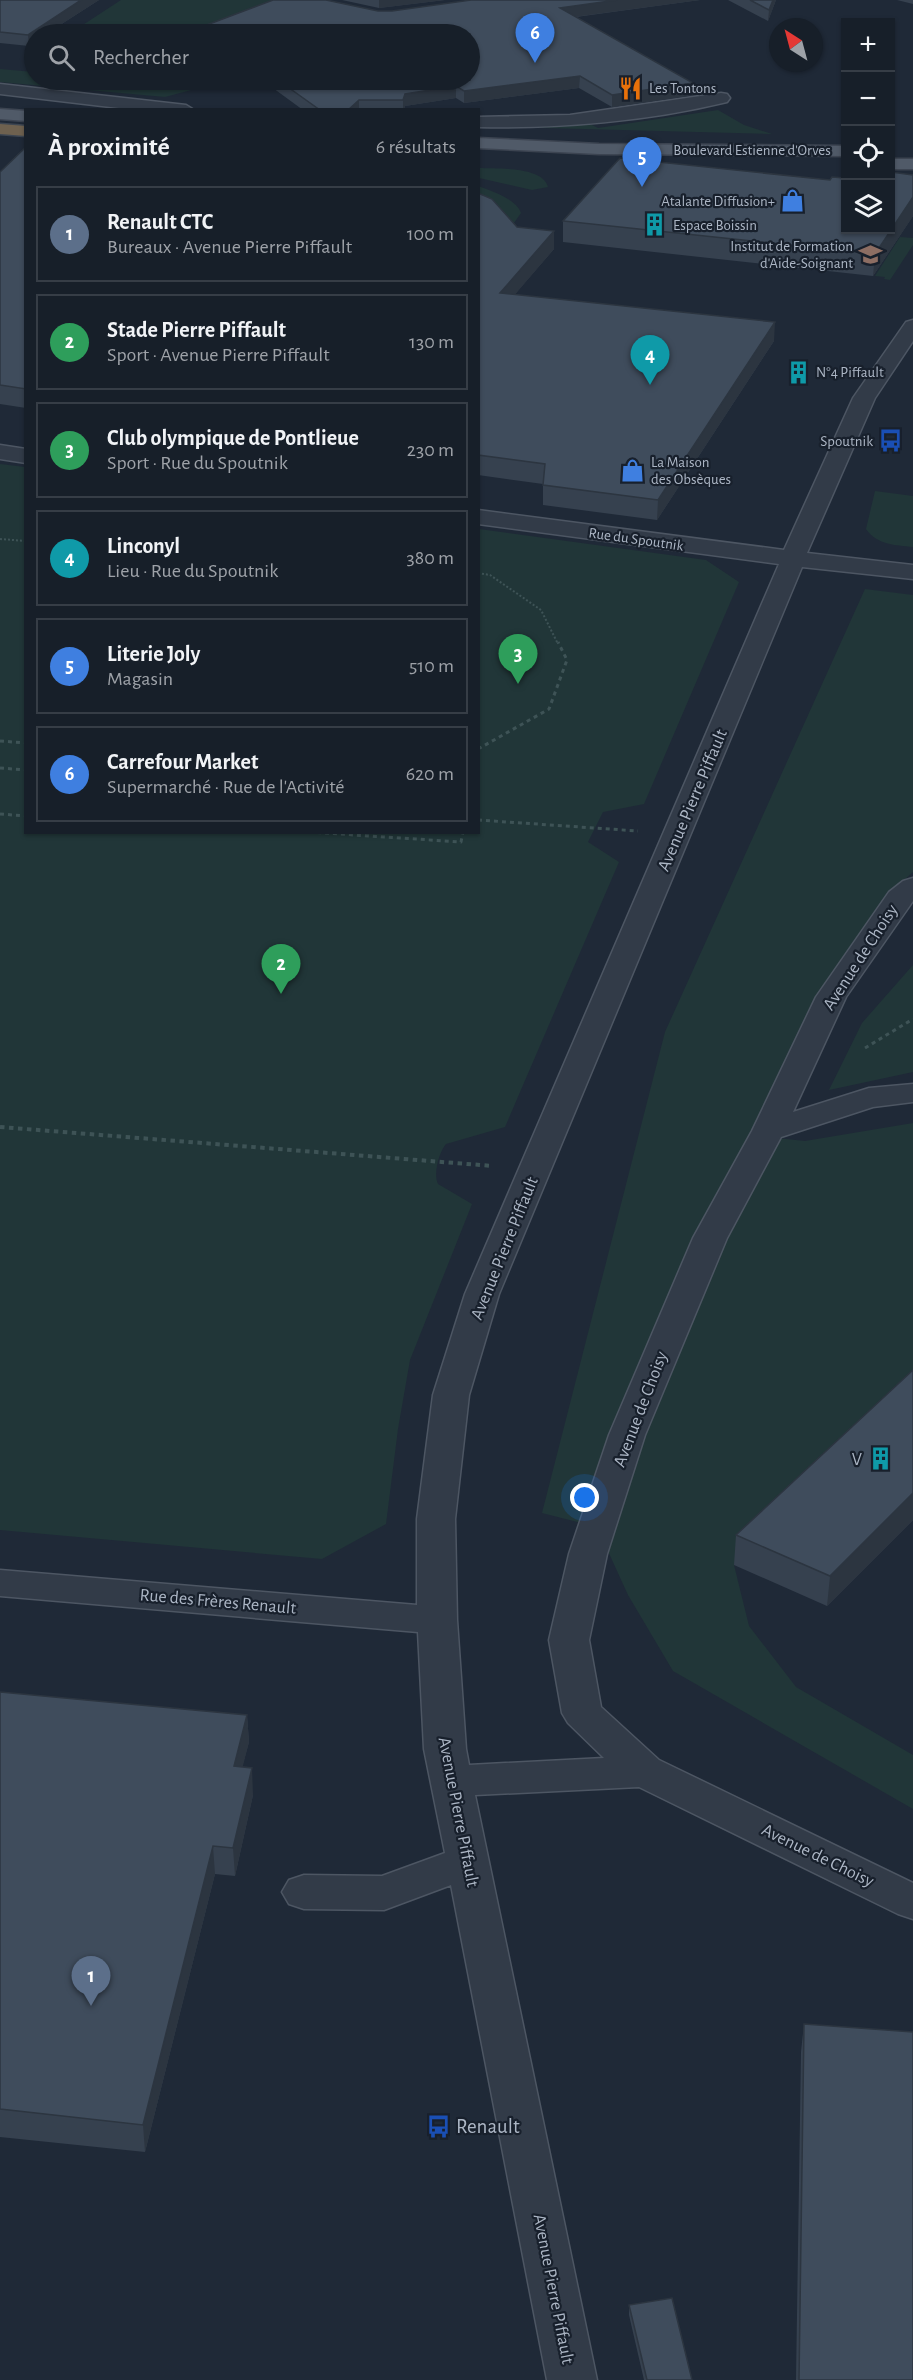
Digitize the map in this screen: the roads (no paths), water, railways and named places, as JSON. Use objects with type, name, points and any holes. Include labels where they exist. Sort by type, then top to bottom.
[{"type":"highway","points":[[0,115],[24,117]]},
{"type":"highway","points":[[0,129],[24,133]]},
{"type":"main road","points":[[0,135],[24,133]]},
{"type":"main road","name":"Boulevard Estienne d'Orves","points":[[480,142],[599,149],[841,151]]},
{"type":"main road","points":[[895,150],[913,150]]},
{"type":"main road","name":"Boulevard Estienne d'Orves","points":[[480,156],[611,162],[841,164]]},
{"type":"street","points":[[0,89],[168,108]]},
{"type":"street","points":[[480,122],[546,123],[581,120],[721,98]]},
{"type":"street","points":[[895,164],[913,165]]},
{"type":"street","name":"Avenue Pierre Piffault","points":[[572,2380],[445,1749],[436,1620],[436,1520],[451,1395],[482,1294],[805,528],[864,398],[913,326]]},
{"type":"street","points":[[0,452],[24,456]]},
{"type":"street","name":"Rue du Spoutnik","points":[[480,517],[913,572]]},
{"type":"street","name":"Avenue de Choisy","points":[[913,887],[899,898],[831,997],[768,1131],[710,1238],[627,1436],[588,1554],[569,1640],[582,1713],[644,1771],[913,1902]]},
{"type":"street","points":[[768,1131],[868,1098],[913,1093]]},
{"type":"street","name":"Rue des Frères Renault","points":[[0,1583],[436,1620]]},
{"type":"street","points":[[451,1780],[644,1771]]},
{"type":"street","points":[[304,1892],[384,1893],[468,1862]]},
{"type":"place","name":"Carrefour Market","points":[[535,63]]},
{"type":"place","name":"Les Tontons","points":[[631,88]]},
{"type":"place","name":"Literie Joly","points":[[642,187]]},
{"type":"place","name":"Atalante Diffusion+","points":[[793,201]]},
{"type":"place","name":"Espace Boissin","points":[[655,225]]},
{"type":"place","name":"Institut de Formation d'Aide-Soignant","points":[[871,255]]},
{"type":"place","name":"N°4 Piffault","points":[[798,372]]},
{"type":"place","name":"Linconyl","points":[[650,385]]},
{"type":"place","name":"Spoutnik","points":[[891,441]]},
{"type":"place","name":"La Maison des Obsèques","points":[[633,471]]},
{"type":"place","name":"Club olympique de Pontlieue","points":[[518,684]]},
{"type":"place","name":"Stade Pierre Piffault","points":[[281,994]]},
{"type":"place","name":"V","points":[[880,1459]]},
{"type":"place","name":"Renault CTC","points":[[91,2006]]},
{"type":"place","name":"Renault","points":[[438,2126]]}]
